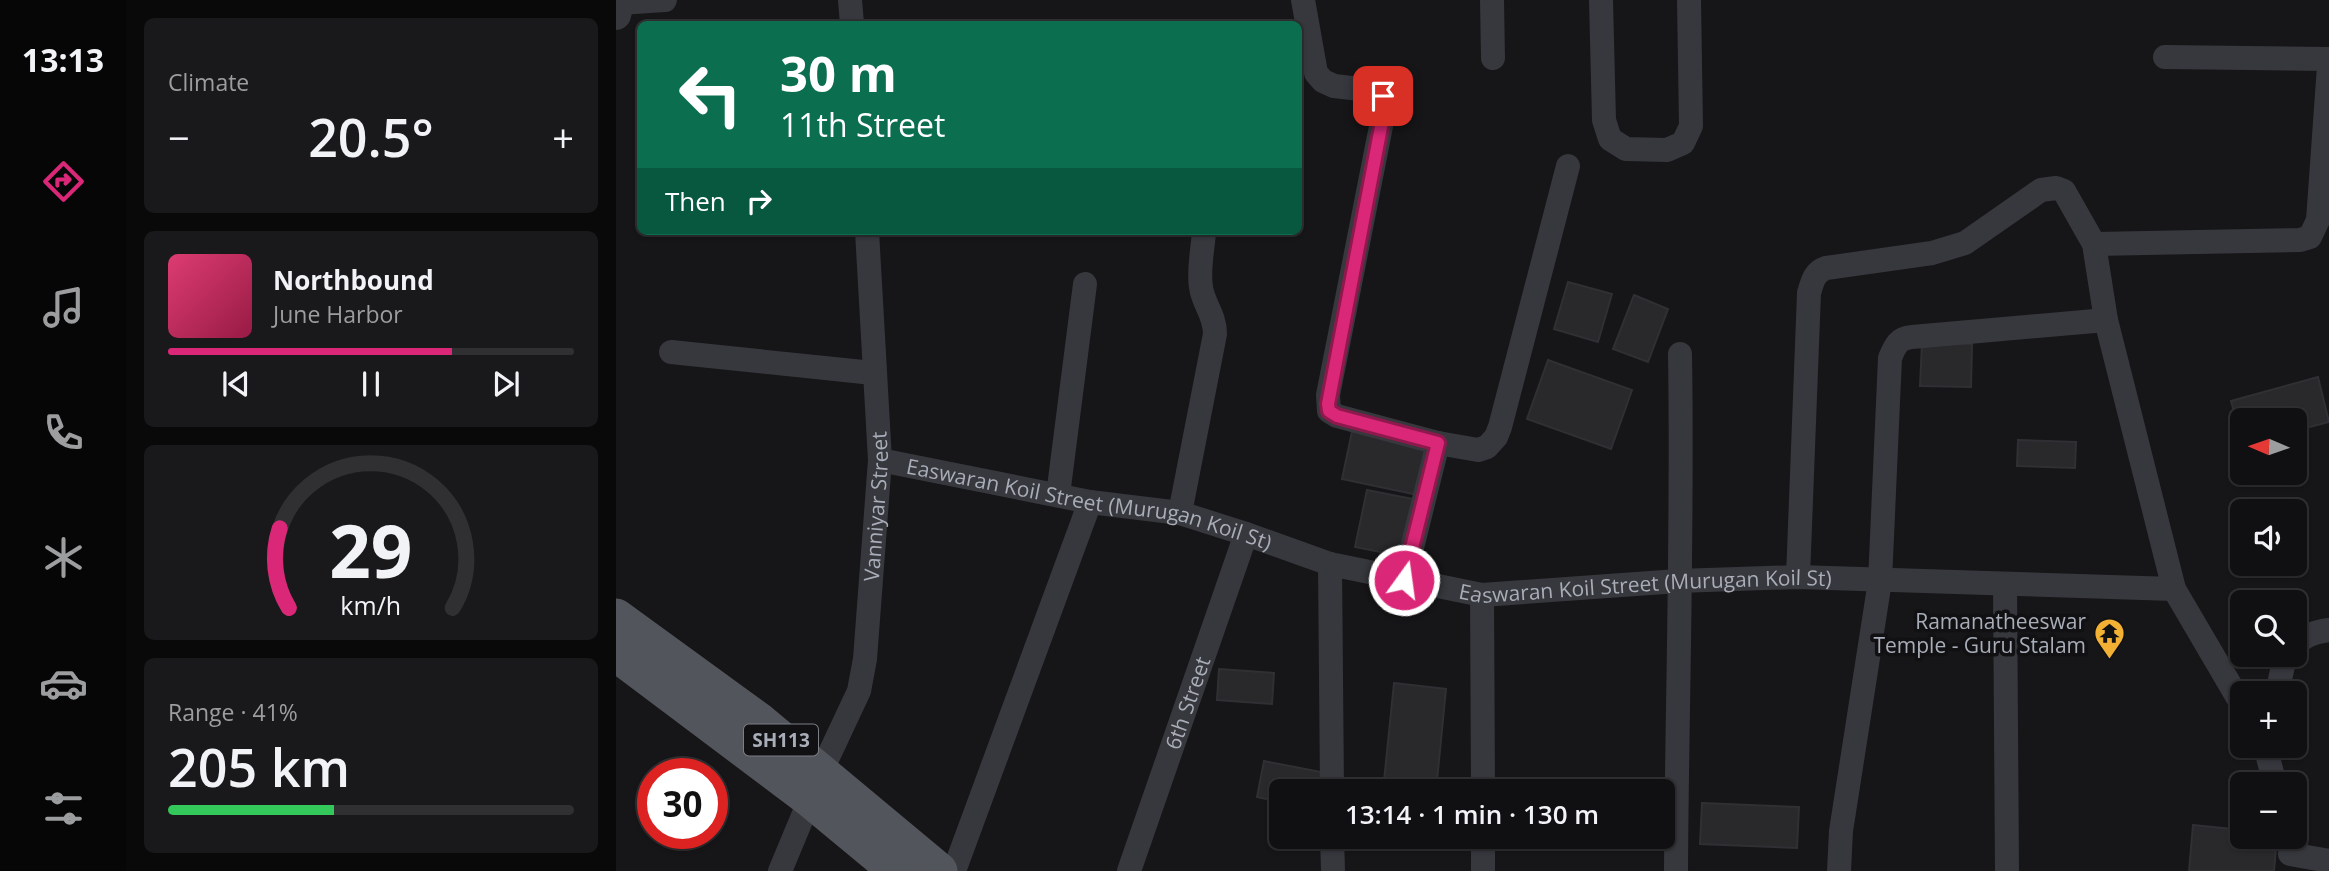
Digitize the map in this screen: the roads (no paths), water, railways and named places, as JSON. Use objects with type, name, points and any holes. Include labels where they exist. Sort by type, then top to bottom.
[{"type":"main road","name":"SH113","points":[[616,617],[758,721],[897,871]]},
{"type":"main road","name":"SH113","points":[[616,654],[939,871]]},
{"type":"street","points":[[618,6],[665,0]]},
{"type":"street","points":[[850,0],[852,21]]},
{"type":"street","points":[[1303,0],[1316,73],[1323,81],[1334,86],[1378,91],[1383,96],[1385,106],[1328,395],[1329,411],[1337,416],[1438,443],[1478,450],[1487,447],[1496,437],[1568,166]]},
{"type":"street","points":[[1492,0],[1493,58]]},
{"type":"street","points":[[1601,0],[1604,120],[1610,139],[1626,149],[1667,150],[1683,143],[1691,126],[1689,0]]},
{"type":"street","points":[[2165,57],[2329,59]]},
{"type":"street","points":[[2094,244],[2301,240],[2310,237],[2318,220],[2329,66]]},
{"type":"street","points":[[1798,578],[1809,293],[1819,271],[1932,253],[1965,243],[2041,190],[2048,188],[2064,191],[2094,244],[2106,320],[2174,589],[2230,685]]},
{"type":"street","name":"Vanniyar Street","points":[[780,871],[859,691],[865,659],[880,460],[867,235]]},
{"type":"street","points":[[1180,513],[1215,324],[1201,288],[1204,235]]},
{"type":"street","points":[[1058,495],[1085,284]]},
{"type":"street","points":[[1839,871],[1841,831],[1880,581],[1889,358],[1895,345],[1904,338],[1912,337],[2106,320]]},
{"type":"street","points":[[671,352],[873,373]]},
{"type":"street","points":[[1676,871],[1678,581],[1682,489],[1680,354]]},
{"type":"street","points":[[1404,580],[1438,443]]},
{"type":"street","name":"Easwaran Koil Street (Murugan Koil St)","points":[[880,460],[1090,502],[1180,513],[1330,564],[1482,595],[1678,581],[1798,578],[2174,589]]},
{"type":"street","points":[[954,871],[1090,502]]},
{"type":"street","name":"6th Street","points":[[1129,871],[1247,534]]},
{"type":"street","points":[[1330,564],[1332,779]]},
{"type":"street","points":[[2005,585],[2007,871]]},
{"type":"street","points":[[1482,595],[1483,779]]},
{"type":"street","points":[[2307,636],[2329,630]]},
{"type":"street","points":[[1332,849],[1333,871]]},
{"type":"street","points":[[1483,849],[1483,871]]},
{"type":"street","points":[[2289,854],[2329,861]]},
{"type":"place","name":"Ramanatheeswar Temple - Guru Stalam","points":[[2109,660]]}]
